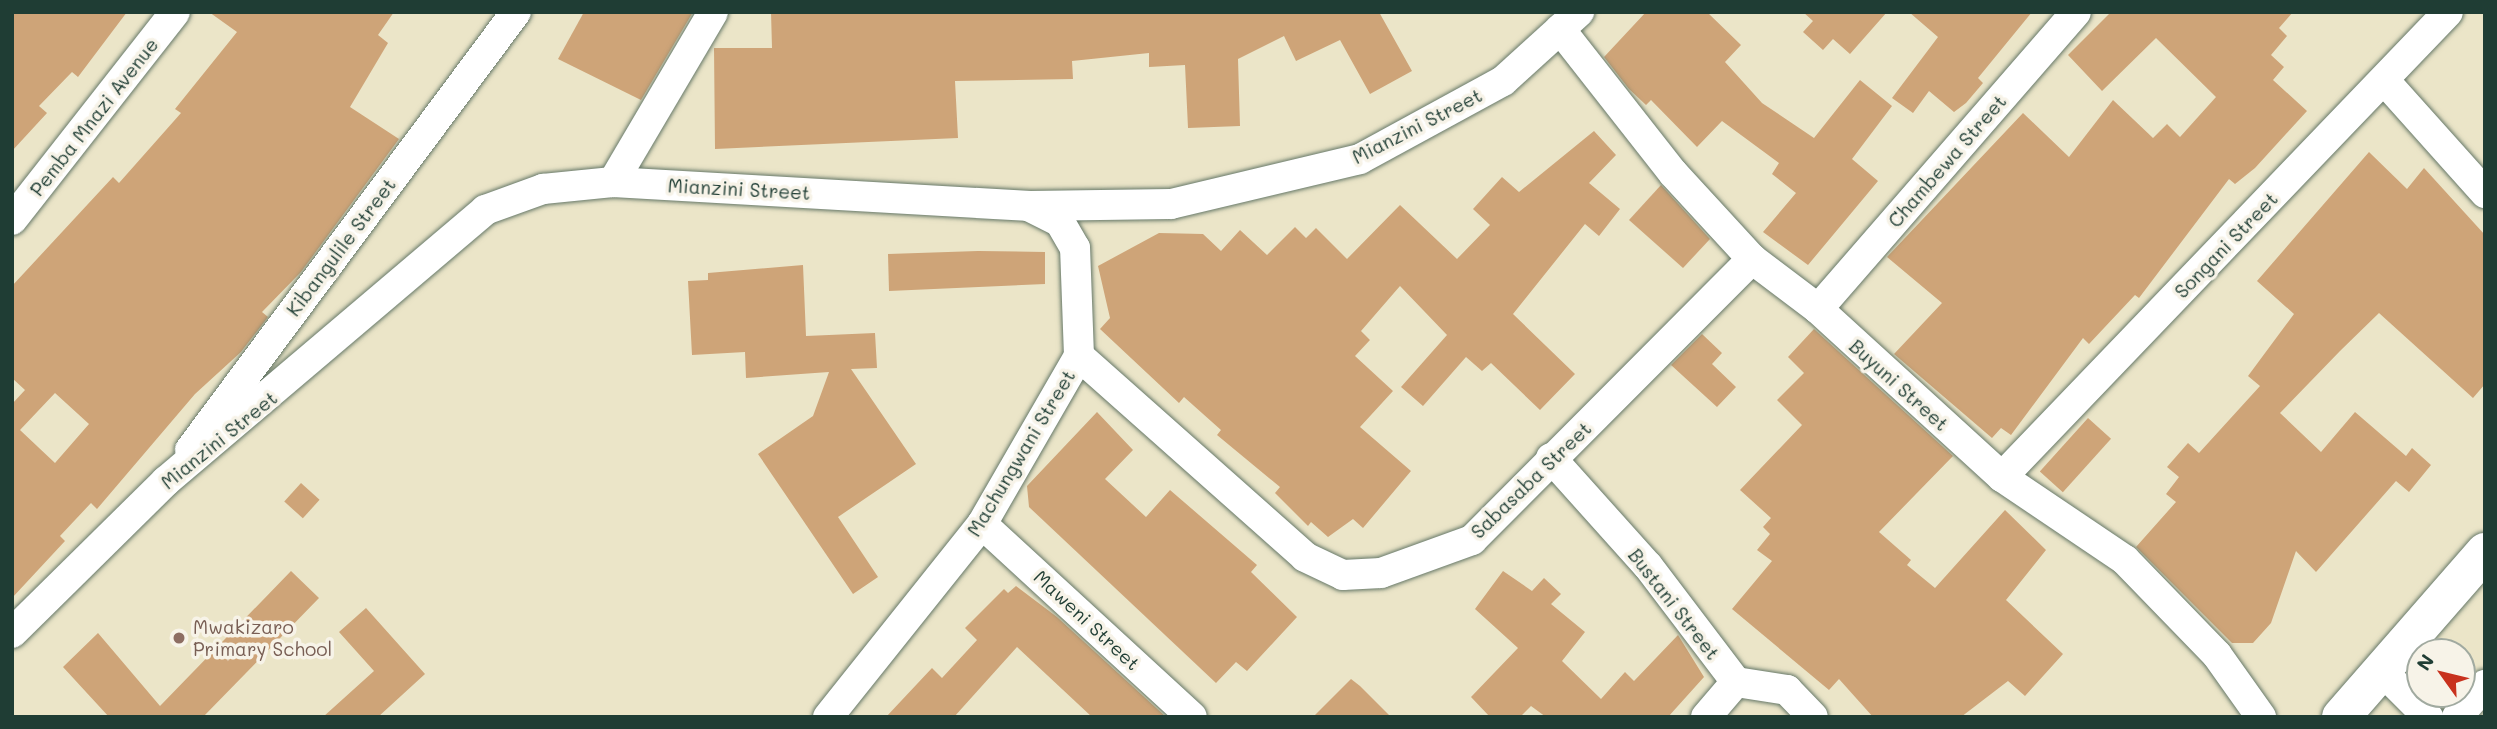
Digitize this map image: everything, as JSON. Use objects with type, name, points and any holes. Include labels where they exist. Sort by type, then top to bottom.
[{"type":"main road","points":[[2341,717],[2392,681],[2485,552]]},
{"type":"street","name":"Pemba Mnazi Avenue","points":[[12,220],[175,12]]},
{"type":"street","name":"Kibangulile Street","points":[[166,481],[516,12]]},
{"type":"street","points":[[613,182],[713,12]]},
{"type":"street","name":"Chambewa Street","points":[[1818,309],[2076,12]]},
{"type":"street","name":"Songani Street","points":[[2003,477],[2448,12]]},
{"type":"street","name":"Mianzini Street","points":[[12,633],[166,481],[485,210],[543,189],[613,182],[1030,206],[1171,204],[1360,159],[1503,80],[1570,21]]},
{"type":"street","name":"Buyuni Street","points":[[1570,21],[1673,173],[1752,259],[1818,309],[2003,477],[2126,560],[2217,655],[2261,717]]},
{"type":"street","points":[[2384,80],[2485,193]]},
{"type":"street","name":"Machungwani Street","points":[[828,717],[982,523],[1079,356],[1075,248],[1060,222],[1030,206]]},
{"type":"street","name":"Sabasaba Street","points":[[1079,356],[1305,557],[1343,575],[1381,573],[1472,540],[1752,259]]},
{"type":"street","name":"Bustani Street","points":[[1551,458],[1648,566],[1736,682]]},
{"type":"street","name":"Maweni Street","points":[[982,523],[1192,717]]},
{"type":"street","points":[[2392,681],[2428,716]]},
{"type":"street","points":[[1706,717],[1736,682],[1787,690],[1814,717]]},
{"type":"street","points":[[2457,717],[2485,685]]},
{"type":"building","points":[[12,12],[127,12],[78,77],[72,72],[39,106],[47,113],[12,151]]},
{"type":"building","points":[[209,12],[394,12],[378,35],[388,43],[350,107],[399,139],[301,272],[262,312],[268,317],[241,352],[195,394],[97,509],[91,503],[60,536],[65,541],[12,598],[12,404],[25,390],[12,378],[12,286],[113,177],[119,183],[181,113],[175,109],[237,32]],"holes":[[[55,393],[89,424],[55,463],[20,430]]]},
{"type":"building","points":[[584,12],[693,12],[641,100],[558,59]]},
{"type":"building","points":[[771,12],[1379,12],[1412,71],[1370,94],[1340,40],[1296,61],[1284,36],[1238,59],[1240,126],[1188,128],[1185,65],[1149,67],[1149,53],[1072,61],[1073,79],[955,81],[958,138],[715,149],[714,48],[772,48]]},
{"type":"building","points":[[1646,12],[1707,12],[1741,45],[1725,62],[1762,103],[1814,138],[1860,80],[1892,106],[1852,159],[1878,181],[1808,265],[1763,232],[1796,193],[1772,174],[1779,163],[1722,121],[1697,147],[1651,100],[1646,105],[1629,89],[1604,57]]},
{"type":"building","points":[[1803,12],[1887,12],[1850,54],[1833,39],[1823,50],[1803,32],[1813,21]]},
{"type":"building","points":[[1909,12],[2032,12],[1978,78],[1983,83],[1966,103],[1954,112],[1929,91],[1913,113],[1892,98],[1938,37]]},
{"type":"building","points":[[2111,12],[2293,12],[2279,28],[2287,36],[2271,55],[2284,67],[2273,80],[2307,111],[2255,168],[2235,184],[2229,179],[2139,298],[2135,295],[2089,344],[2083,338],[2011,435],[2001,428],[1992,438],[1894,354],[1942,303],[1887,257],[2023,113],[2069,157],[2113,100],[2153,138],[2167,124],[2180,137],[2216,97],[2156,38],[2102,91],[2068,55]]},
{"type":"building","points":[[1594,131],[1616,155],[1589,183],[1620,209],[1599,236],[1585,224],[1513,314],[1575,374],[1540,410],[1491,363],[1482,371],[1466,357],[1423,406],[1401,387],[1447,335],[1400,286],[1361,331],[1370,340],[1355,356],[1393,391],[1360,427],[1411,471],[1363,528],[1353,519],[1328,537],[1311,522],[1308,526],[1275,493],[1280,487],[1217,435],[1221,430],[1184,397],[1179,403],[1100,329],[1110,318],[1098,266],[1159,233],[1203,234],[1221,251],[1240,230],[1267,255],[1295,227],[1306,238],[1316,228],[1347,259],[1400,205],[1457,259],[1490,225],[1473,209],[1502,177],[1519,192]]},
{"type":"building","points":[[2369,152],[2407,189],[2424,168],[2485,235],[2485,384],[2473,398],[2379,313],[2340,351],[2280,413],[2321,452],[2355,412],[2406,456],[2412,448],[2431,465],[2409,492],[2396,481],[2316,572],[2296,551],[2271,623],[2253,643],[2232,643],[2136,547],[2176,502],[2166,494],[2179,477],[2167,467],[2188,443],[2199,453],[2260,386],[2248,376],[2294,314],[2257,281]]},
{"type":"building","points":[[1661,185],[1710,239],[1683,268],[1629,220]]},
{"type":"building","points":[[1045,252],[1045,284],[889,291],[888,254]]},
{"type":"building","points":[[803,265],[806,336],[875,333],[877,368],[851,369],[916,464],[838,517],[878,577],[853,594],[758,454],[813,416],[829,372],[746,378],[745,352],[692,355],[688,281],[708,280],[708,273]]},
{"type":"building","points":[[1814,329],[1953,456],[1879,532],[1911,560],[1907,565],[1935,588],[2005,510],[2046,550],[2006,600],[2063,654],[2025,696],[2008,681],[1961,717],[1873,717],[1839,679],[1829,690],[1732,609],[1772,561],[1757,550],[1770,534],[1763,527],[1771,518],[1740,490],[1802,425],[1777,400],[1804,373],[1788,357]]},
{"type":"building","points":[[1702,334],[1722,353],[1712,364],[1736,387],[1717,407],[1671,365]]},
{"type":"building","points":[[1097,412],[1133,450],[1105,479],[1146,517],[1170,490],[1257,565],[1251,572],[1297,617],[1247,671],[1236,662],[1216,683],[1029,507],[1027,486]]},
{"type":"building","points":[[2088,418],[2111,439],[2063,492],[2040,472]]},
{"type":"building","points":[[301,483],[320,500],[303,518],[284,502]]},
{"type":"building","points":[[291,571],[319,598],[203,717],[109,717],[63,667],[98,633],[160,706]]},
{"type":"building","points":[[1503,571],[1532,591],[1544,578],[1561,594],[1551,604],[1585,632],[1562,661],[1601,699],[1625,672],[1634,681],[1678,635],[1704,677],[1668,717],[1546,717],[1531,706],[1520,717],[1490,717],[1471,697],[1518,648],[1475,609]]},
{"type":"building","points":[[1016,586],[1057,617],[1166,717],[1092,717],[1017,647],[954,717],[886,717],[932,668],[942,678],[977,640],[965,628],[1004,589],[1008,593]]},
{"type":"building","points":[[366,608],[425,674],[378,717],[323,717],[374,671],[339,632]]},
{"type":"building","points":[[1351,679],[1360,686],[1391,717],[1313,717]]},
{"type":"place","name":"Mwakizaro Primary School","points":[[179,638]]}]
